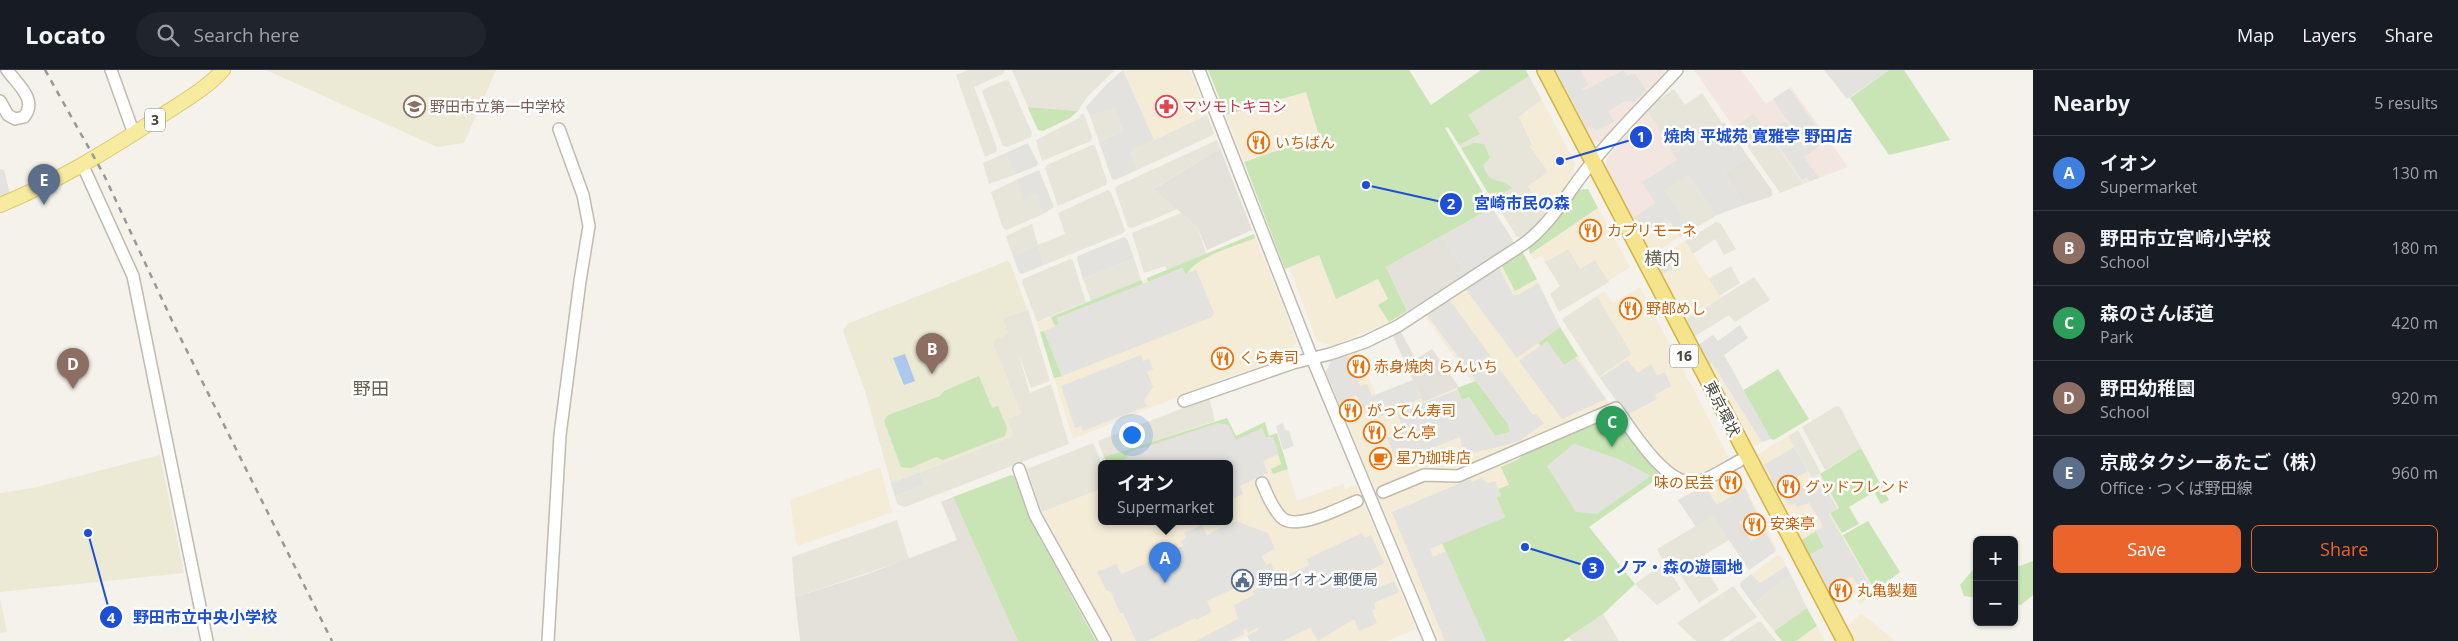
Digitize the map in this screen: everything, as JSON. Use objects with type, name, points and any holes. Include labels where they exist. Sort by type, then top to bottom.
[{"type":"highway","name":"東京環状","points":[[1534,70],[1590,165],[1845,641]]},
{"type":"highway","name":"東京環状","points":[[1545,70],[1590,165],[1739,461],[1833,641]]},
{"type":"main road","name":"3","points":[[0,205],[52,182],[82,166],[205,87],[223,70]]},
{"type":"street","points":[[0,101],[8,115],[15,119],[24,117],[30,110],[31,104],[25,93],[7,70]]},
{"type":"street","points":[[111,70],[134,134]]},
{"type":"street","points":[[1199,70],[1312,358],[1430,641]]},
{"type":"street","points":[[1184,401],[1365,342],[1398,326],[1534,237],[1590,165],[1677,70]]},
{"type":"street","points":[[548,641],[560,435],[589,226],[583,195],[559,129]]},
{"type":"street","points":[[82,166],[133,276],[207,641]]},
{"type":"street","points":[[1383,492],[1424,475],[1458,476],[1616,408],[1665,471],[1681,481],[1699,482],[1739,461]]},
{"type":"street","points":[[1019,468],[1035,515],[1104,641]]},
{"type":"street","points":[[1262,483],[1281,517],[1290,522],[1304,522],[1357,501]]},
{"type":"shaded area","name":"野田市立第一中学校","points":[[266,70],[496,70],[464,143],[437,147]]},
{"type":"shaded area","points":[[968,70],[1005,70],[1003,74],[974,87],[997,148],[996,152],[985,157],[956,75]]},
{"type":"shaded area","points":[[1012,70],[1115,70],[1087,97],[1078,111],[1028,107]]},
{"type":"shaded area","points":[[1123,70],[1190,70],[1207,115],[1154,140]]},
{"type":"shaded area","points":[[1123,70],[1154,140],[1130,151],[1137,170],[1115,180],[1112,179],[1099,142],[1123,131],[1114,108],[1090,116],[1086,107]]},
{"type":"shaded area","points":[[1554,70],[1663,70],[1665,75],[1600,142],[1591,141]]},
{"type":"shaded area","points":[[1556,70],[1580,70],[1588,85],[1581,89],[1585,90],[1624,70],[1627,76],[1634,73],[1646,90],[1635,102],[1625,101],[1608,111],[1614,122],[1595,131],[1592,126],[1587,129]]},
{"type":"shaded area","points":[[1694,70],[1741,70],[1766,104],[1791,87],[1848,167],[1803,184],[1754,113],[1734,127]]},
{"type":"shaded area","points":[[1824,70],[1889,70],[1847,99]]},
{"type":"shaded area","points":[[1529,76],[1542,100],[1519,117],[1532,144],[1530,146],[1549,172],[1528,186],[1545,213],[1530,232],[1522,238],[1517,237],[1448,127]]},
{"type":"shaded area","points":[[1006,80],[1009,81],[1032,133],[1031,137],[1007,147],[1003,146],[982,92],[984,89]]},
{"type":"shaded area","points":[[1789,88],[1826,141],[1804,157],[1819,178],[1810,181],[1807,177],[1802,180],[1769,132],[1785,121],[1805,149],[1807,148],[1773,99]]},
{"type":"shaded area","points":[[1674,89],[1685,105],[1702,93],[1722,123],[1676,152],[1671,151],[1647,110]]},
{"type":"shaded area","points":[[1306,91],[1319,136],[1244,162],[1226,115]]},
{"type":"shaded area","points":[[1542,100],[1575,163],[1573,176],[1545,213],[1528,186],[1548,172],[1530,146],[1532,144],[1519,117]]},
{"type":"shaded area","points":[[1114,108],[1123,131],[1099,142],[1090,116]]},
{"type":"shaded area","points":[[1647,110],[1677,160],[1642,182],[1655,203],[1631,218],[1606,169],[1607,158]]},
{"type":"shaded area","points":[[1754,113],[1803,184],[1780,193],[1734,127]]},
{"type":"shaded area","points":[[1081,114],[1084,114],[1092,137],[1091,141],[1042,161],[1036,140],[1079,118]]},
{"type":"shaded area","points":[[1207,115],[1214,133],[1213,135],[1137,170],[1130,151]]},
{"type":"shaded area","points":[[1724,122],[1749,158],[1724,173],[1744,205],[1717,215],[1688,175],[1665,191],[1691,228],[1687,233],[1680,237],[1670,221],[1666,224],[1664,221],[1650,231],[1641,230],[1634,217],[1655,203],[1642,182],[1677,160],[1671,151],[1676,152]]},
{"type":"shaded area","points":[[1217,140],[1220,148],[1155,188],[1178,209],[1132,228],[1128,227],[1115,189],[1117,186]]},
{"type":"shaded area","points":[[1028,143],[1038,163],[1037,166],[1014,175],[1006,153]]},
{"type":"shaded area","points":[[1092,145],[1095,146],[1107,181],[1106,185],[1058,206],[1045,168],[1047,165]]},
{"type":"shaded area","points":[[1220,148],[1252,230],[1207,250],[1197,227],[1154,189]]},
{"type":"shaded area","points":[[1006,153],[1014,175],[989,184],[983,163]]},
{"type":"shaded area","points":[[1749,158],[1772,190],[1772,195],[1744,205],[1724,173]]},
{"type":"shaded area","points":[[0,169],[4,170],[10,194],[0,197]]},
{"type":"shaded area","points":[[1039,170],[1054,207],[1043,214],[1036,194],[1023,199],[1016,180]]},
{"type":"shaded area","points":[[1688,175],[1717,215],[1692,230],[1665,191]]},
{"type":"shaded area","points":[[1688,175],[1665,191],[1691,228],[1690,231],[1651,255],[1631,218],[1655,203],[1642,182]]},
{"type":"shaded area","points":[[1016,180],[1023,198],[1036,194],[1043,214],[1007,230],[1003,228],[991,192]]},
{"type":"shaded area","points":[[1108,190],[1111,192],[1125,230],[1123,233],[1044,265],[1038,245],[1065,234],[1058,213]]},
{"type":"shaded area","points":[[1492,208],[1513,240],[1513,244],[1466,274],[1442,236]]},
{"type":"shaded area","points":[[1598,208],[1630,267],[1608,281],[1595,260],[1580,269],[1568,249],[1545,262],[1542,256],[1534,260],[1530,254]]},
{"type":"shaded area","points":[[1181,213],[1197,227],[1207,255],[1167,270],[1165,266],[1144,273],[1132,233]]},
{"type":"shaded area","points":[[1716,222],[1720,223],[1736,249],[1724,255],[1715,239],[1693,254],[1685,241]]},
{"type":"shaded area","points":[[1032,224],[1038,245],[1013,256],[1006,237]]},
{"type":"shaded area","points":[[1254,234],[1297,342],[1284,359],[1235,374],[1073,439],[1037,323]]},
{"type":"shaded area","points":[[1442,236],[1466,274],[1407,311],[1386,267]]},
{"type":"shaded area","points":[[1124,237],[1127,239],[1134,258],[1083,279],[1077,259],[1078,256]]},
{"type":"shaded area","points":[[1685,241],[1721,298],[1685,320],[1654,260]]},
{"type":"shaded area","points":[[1038,245],[1044,265],[1022,274],[1019,273],[1013,256]]},
{"type":"shaded area","points":[[1568,249],[1595,260],[1609,282],[1559,312],[1550,294],[1560,286],[1545,262]]},
{"type":"shaded area","points":[[1666,253],[1676,267],[1661,275],[1654,260]]},
{"type":"shaded area","points":[[1319,255],[1378,279],[1389,299],[1379,305],[1389,322],[1333,346],[1317,341],[1289,267]]},
{"type":"shaded area","points":[[1134,258],[1141,280],[1091,301],[1083,279]]},
{"type":"shaded area","points":[[1070,259],[1073,261],[1086,302],[1037,322],[1022,282],[1023,279]]},
{"type":"shaded area","points":[[1007,261],[1010,262],[1027,309],[1003,318],[1009,334],[992,341],[1021,414],[1007,419],[1013,436],[891,483],[865,391],[843,331],[847,324]]},
{"type":"shaded area","points":[[1501,264],[1515,291],[1537,279],[1562,331],[1625,428],[1661,476],[1589,527],[1635,584],[1603,614],[1563,641],[1439,641],[1326,372],[1331,361],[1358,351],[1376,395],[1413,380],[1423,402],[1472,382],[1423,314]]},
{"type":"shaded area","points":[[1498,266],[1513,295],[1518,295],[1538,283],[1560,327],[1517,358],[1464,287]]},
{"type":"shaded area","points":[[1731,266],[1740,283],[1719,296],[1708,279]]},
{"type":"shaded area","points":[[1183,268],[1185,274],[1196,270],[1214,313],[1212,317],[1062,376],[1044,331],[1059,324],[1057,318]]},
{"type":"shaded area","points":[[1754,277],[1770,300],[1735,322],[1729,315],[1694,337],[1685,320]]},
{"type":"shaded area","points":[[1640,287],[1728,456],[1724,464],[1701,474],[1684,475],[1670,468],[1656,454],[1599,377],[1632,354],[1597,296],[1604,291],[1613,303]]},
{"type":"shaded area","points":[[1597,296],[1632,354],[1599,377],[1562,319]]},
{"type":"shaded area","points":[[1449,299],[1533,415],[1536,414],[1544,423],[1519,441],[1502,446],[1464,455],[1460,437],[1397,462],[1387,438],[1404,430],[1397,413],[1457,390],[1462,400],[1469,397],[1495,436],[1510,432],[1508,424],[1427,315]]},
{"type":"shaded area","points":[[1028,309],[1050,381],[1031,388],[1018,352],[1030,393],[1051,384],[1069,444],[905,507],[897,504],[895,496],[924,485],[920,472],[1013,436],[1007,419],[1021,414],[992,341],[1003,318]]},
{"type":"shaded area","points":[[1740,325],[1748,338],[1724,355],[1771,439],[1762,442],[1712,363],[1708,365],[1698,345],[1713,335],[1718,341]]},
{"type":"shaded area","points":[[1399,329],[1416,359],[1432,349],[1459,387],[1423,402],[1392,334]]},
{"type":"shaded area","points":[[1547,341],[1564,365],[1576,358],[1606,399],[1562,419],[1519,361]]},
{"type":"shaded area","points":[[1141,355],[1143,361],[1149,359],[1153,369],[1147,372],[1153,387],[1144,400],[1147,406],[1083,431],[1081,426],[1075,428],[1061,386]]},
{"type":"shaded area","points":[[1347,355],[1350,357],[1360,386],[1367,384],[1372,396],[1413,380],[1421,398],[1371,421],[1356,395],[1339,403],[1326,372],[1331,361]]},
{"type":"shaded area","points":[[1627,360],[1638,373],[1651,364],[1657,376],[1665,372],[1671,386],[1655,395],[1657,399],[1627,415],[1600,378]]},
{"type":"shaded area","points":[[1712,363],[1762,442],[1755,446],[1749,444],[1708,365]]},
{"type":"shaded area","points":[[1209,398],[1215,421],[1104,457],[1098,441]]},
{"type":"shaded area","points":[[1836,406],[1840,407],[1861,448],[1825,470],[1802,427]]},
{"type":"shaded area","points":[[1227,418],[1236,436],[1265,422],[1269,436],[1277,433],[1297,501],[1343,484],[1345,489],[1356,485],[1416,629],[1387,641],[1250,641],[1247,636],[1235,641],[1113,641],[1042,512],[1098,490],[1098,525],[1233,525],[1233,460],[1106,460],[1104,457]]},
{"type":"shaded area","points":[[1218,423],[1229,425],[1236,440],[1262,428],[1267,439],[1273,437],[1279,454],[1263,461],[1268,473],[1240,486],[1243,494],[1233,499],[1233,460],[1122,460],[1128,458],[1127,453]]},
{"type":"shaded area","points":[[1283,423],[1285,430],[1289,431],[1294,446],[1283,450],[1276,426]]},
{"type":"shaded area","points":[[1798,430],[1821,473],[1812,478],[1788,436]]},
{"type":"shaded area","points":[[1788,436],[1812,478],[1820,474],[1840,509],[1831,514],[1875,591],[1860,605],[1853,592],[1833,603],[1757,457],[1758,454]]},
{"type":"shaded area","points":[[1093,443],[1100,460],[1098,460],[1098,490],[1042,512],[1027,469]]},
{"type":"shaded area","points":[[1574,444],[1620,460],[1651,476],[1597,514],[1576,512],[1547,466]]},
{"type":"shaded area","points":[[1794,447],[1808,471],[1795,478],[1793,474],[1772,487],[1769,480],[1772,478],[1764,465]]},
{"type":"shaded area","points":[[160,455],[184,573],[0,592],[0,493],[33,488]]},
{"type":"shaded area","points":[[880,467],[892,512],[799,546],[796,542],[790,500]]},
{"type":"shaded area","points":[[1733,470],[1737,471],[1776,547],[1776,551],[1749,570],[1713,516],[1696,527],[1678,500]]},
{"type":"shaded area","points":[[920,472],[924,485],[895,496],[891,483]]},
{"type":"shaded area","points":[[1818,476],[1837,508],[1829,514],[1874,592],[1866,599],[1852,576],[1826,589],[1808,556],[1824,547],[1816,531],[1823,527],[1820,520],[1809,503],[1797,507],[1795,503],[1790,506],[1783,497]]},
{"type":"shaded area","points":[[1482,478],[1485,482],[1489,483],[1495,481],[1501,496],[1496,498],[1505,517],[1430,549],[1433,557],[1446,551],[1486,641],[1445,641],[1392,512],[1470,479],[1472,482]]},
{"type":"shaded area","points":[[1704,486],[1717,505],[1745,488],[1756,513],[1739,522],[1751,541],[1766,533],[1776,551],[1749,570],[1713,516],[1696,527],[1678,500]]},
{"type":"shaded area","points":[[953,497],[1018,641],[800,641],[795,597],[865,575],[957,540],[941,502]]},
{"type":"shaded area","points":[[1713,516],[1729,540],[1699,558],[1719,590],[1699,603],[1669,558],[1663,561],[1657,549]]},
{"type":"shaded area","points":[[897,520],[909,559],[795,597],[792,557]]},
{"type":"shaded area","points":[[1236,521],[1268,533],[1275,549],[1262,556],[1266,565],[1271,563],[1274,570],[1207,601],[1212,612],[1147,641],[1136,641],[1123,613],[1120,613],[1111,592],[1106,590],[1097,572],[1116,564],[1122,574],[1155,559],[1158,564],[1176,556],[1173,551],[1183,546],[1181,541],[1186,538],[1184,533],[1202,525],[1207,535],[1228,525],[1233,525],[1233,522]]},
{"type":"shaded area","points":[[1362,533],[1365,538],[1371,535],[1384,563],[1365,573],[1367,577],[1374,574],[1380,587],[1394,581],[1399,592],[1374,603],[1376,609],[1372,611],[1377,623],[1359,631],[1354,619],[1318,641],[1310,628],[1283,641],[1250,641],[1247,636],[1258,630],[1257,628],[1248,633],[1246,629],[1243,630],[1244,634],[1230,641],[1196,641],[1238,619],[1234,605],[1254,595],[1253,591],[1309,565],[1307,559]]},
{"type":"shaded area","points":[[1778,555],[1781,556],[1791,575],[1753,604],[1740,586],[1741,582]]},
{"type":"shaded area","points":[[1664,563],[1681,589],[1657,605],[1635,584]]},
{"type":"shaded area","points":[[1786,566],[1791,575],[1753,604],[1740,586],[1741,582],[1751,574],[1760,583]]},
{"type":"shaded area","points":[[1791,575],[1807,608],[1774,631],[1753,604]]},
{"type":"shaded area","points":[[1733,586],[1757,617],[1720,641],[1696,641],[1677,623]]},
{"type":"shaded area","points":[[0,598],[7,632],[0,633]]},
{"type":"shaded area","points":[[1861,613],[1895,641],[1853,641],[1846,628]]},
{"type":"shaded area","points":[[1603,614],[1619,641],[1572,641],[1569,637]]},
{"type":"shaded area","points":[[1758,622],[1761,622],[1776,641],[1729,641]]},
{"type":"shaded area","points":[[1817,626],[1825,641],[1796,641]]},
{"type":"green space","points":[[1208,70],[1409,70],[1431,105],[1481,70],[1526,70],[1529,76],[1468,115],[1480,134],[1459,145],[1448,127],[1445,128],[1492,208],[1386,267],[1407,311],[1389,322],[1378,305],[1388,299],[1378,279],[1336,299],[1319,255],[1285,269],[1244,162],[1319,136],[1306,92],[1226,115]]},
{"type":"green space","points":[[1889,70],[1904,70],[1950,140],[1889,155],[1850,98]]},
{"type":"green space","points":[[1028,108],[1078,111],[1070,118],[1043,131],[1038,130]]},
{"type":"green space","points":[[1474,143],[1484,144],[1490,158],[1483,165],[1489,176],[1492,179],[1508,184],[1512,188],[1505,192],[1488,193],[1461,148]]},
{"type":"green space","points":[[1588,189],[1598,208],[1530,254],[1528,246],[1578,190]]},
{"type":"green space","points":[[1254,234],[1255,238],[1218,252],[1199,262],[1187,274],[1185,274],[1182,268],[1148,282],[1147,278]]},
{"type":"green space","points":[[1519,252],[1523,253],[1537,279],[1515,291],[1501,264]]},
{"type":"green space","points":[[1141,280],[1143,284],[1057,318],[1059,324],[1055,326],[1051,317]]},
{"type":"green space","points":[[1560,327],[1578,356],[1564,365],[1547,342],[1541,346],[1538,343]]},
{"type":"green space","points":[[1044,331],[1062,376],[1054,378],[1040,332]]},
{"type":"green space","points":[[1778,369],[1809,419],[1774,440],[1771,439],[1742,391]]},
{"type":"green space","points":[[979,376],[992,408],[998,406],[1007,428],[1005,436],[943,460],[936,457],[911,468],[901,467],[884,421],[888,415],[940,396],[944,391]]},
{"type":"green space","points":[[1476,381],[1508,424],[1510,432],[1495,436],[1469,397],[1462,400],[1457,388]]},
{"type":"green space","points":[[1612,415],[1617,416],[1661,476],[1589,527],[1635,584],[1603,614],[1563,641],[1486,641],[1442,543],[1505,517],[1496,497],[1501,495],[1498,489],[1509,485],[1501,467],[1519,459],[1527,450]],"holes":[[[1574,444],[1620,460],[1650,476],[1547,466]]]},
{"type":"green space","points":[[1227,418],[1236,436],[1265,422],[1269,436],[1277,433],[1288,469],[1273,474],[1271,469],[1281,464],[1273,437],[1127,453],[1128,458],[1123,460],[1106,460],[1104,457]]},
{"type":"green space","points":[[1861,448],[1889,500],[1881,504],[1874,492],[1849,507],[1859,524],[1842,533],[1830,513],[1839,508],[1820,474]]},
{"type":"green space","points":[[1011,475],[1014,476],[1029,518],[1096,641],[1018,641],[953,497]]},
{"type":"green space","points":[[1868,521],[1900,572],[1875,591],[1843,535]]},
{"type":"green space","points":[[1816,531],[1824,547],[1808,556],[1800,541]]},
{"type":"green space","points":[[2033,561],[2033,595],[2021,605],[2018,605],[2018,567]]},
{"type":"green space","points":[[1973,570],[1973,597],[1964,596],[1960,585]]},
{"type":"green space","points":[[1807,608],[1817,626],[1796,641],[1782,641],[1774,631]]},
{"type":"water","points":[[905,354],[915,381],[904,385],[893,358]]},
{"type":"railway","points":[[45,70],[104,175],[175,327],[332,641]]},
{"type":"place","name":"野田市立第一中学校","points":[[414,107]]},
{"type":"place","name":"マツモトキヨシ","points":[[1166,107]]},
{"type":"place","name":"いちばん","points":[[1259,143]]},
{"type":"place","name":"焼肉 平城苑 寛雅亭 野田店","points":[[1560,161]]},
{"type":"place","name":"宮崎市民の森","points":[[1366,185]]},
{"type":"place","name":"京成タクシーあたご（株）","points":[[44,205]]},
{"type":"place","name":"カプリモーネ","points":[[1591,231]]},
{"type":"place","name":"野郎めし","points":[[1630,309]]},
{"type":"place","name":"くら寿司","points":[[1223,358]]},
{"type":"place","name":"赤身焼肉 らんいち","points":[[1358,367]]},
{"type":"place","name":"野田市立宮崎小学校","points":[[932,374]]},
{"type":"place","name":"野田幼稚園","points":[[73,389]]},
{"type":"place","name":"がってん寿司","points":[[1351,411]]},
{"type":"place","name":"どん亭","points":[[1375,433]]},
{"type":"place","name":"森のさんぽ道","points":[[1612,447]]},
{"type":"place","name":"星乃珈琲店","points":[[1380,458]]},
{"type":"place","name":"味の民芸","points":[[1730,483]]},
{"type":"place","name":"グッドフレンド","points":[[1789,487]]},
{"type":"place","name":"安楽亭","points":[[1754,524]]},
{"type":"place","name":"野田市立中央小学校","points":[[88,533]]},
{"type":"place","name":"ノア・森の遊園地","points":[[1525,547]]},
{"type":"place","name":"野田イオン郵便局","points":[[1242,580]]},
{"type":"place","name":"イオン","points":[[1165,583]]},
{"type":"place","name":"丸亀製麺","points":[[1841,591]]},
{"type":"district","name":"横内","points":[[1662,259]]},
{"type":"district","name":"野田","points":[[371,389]]}]
